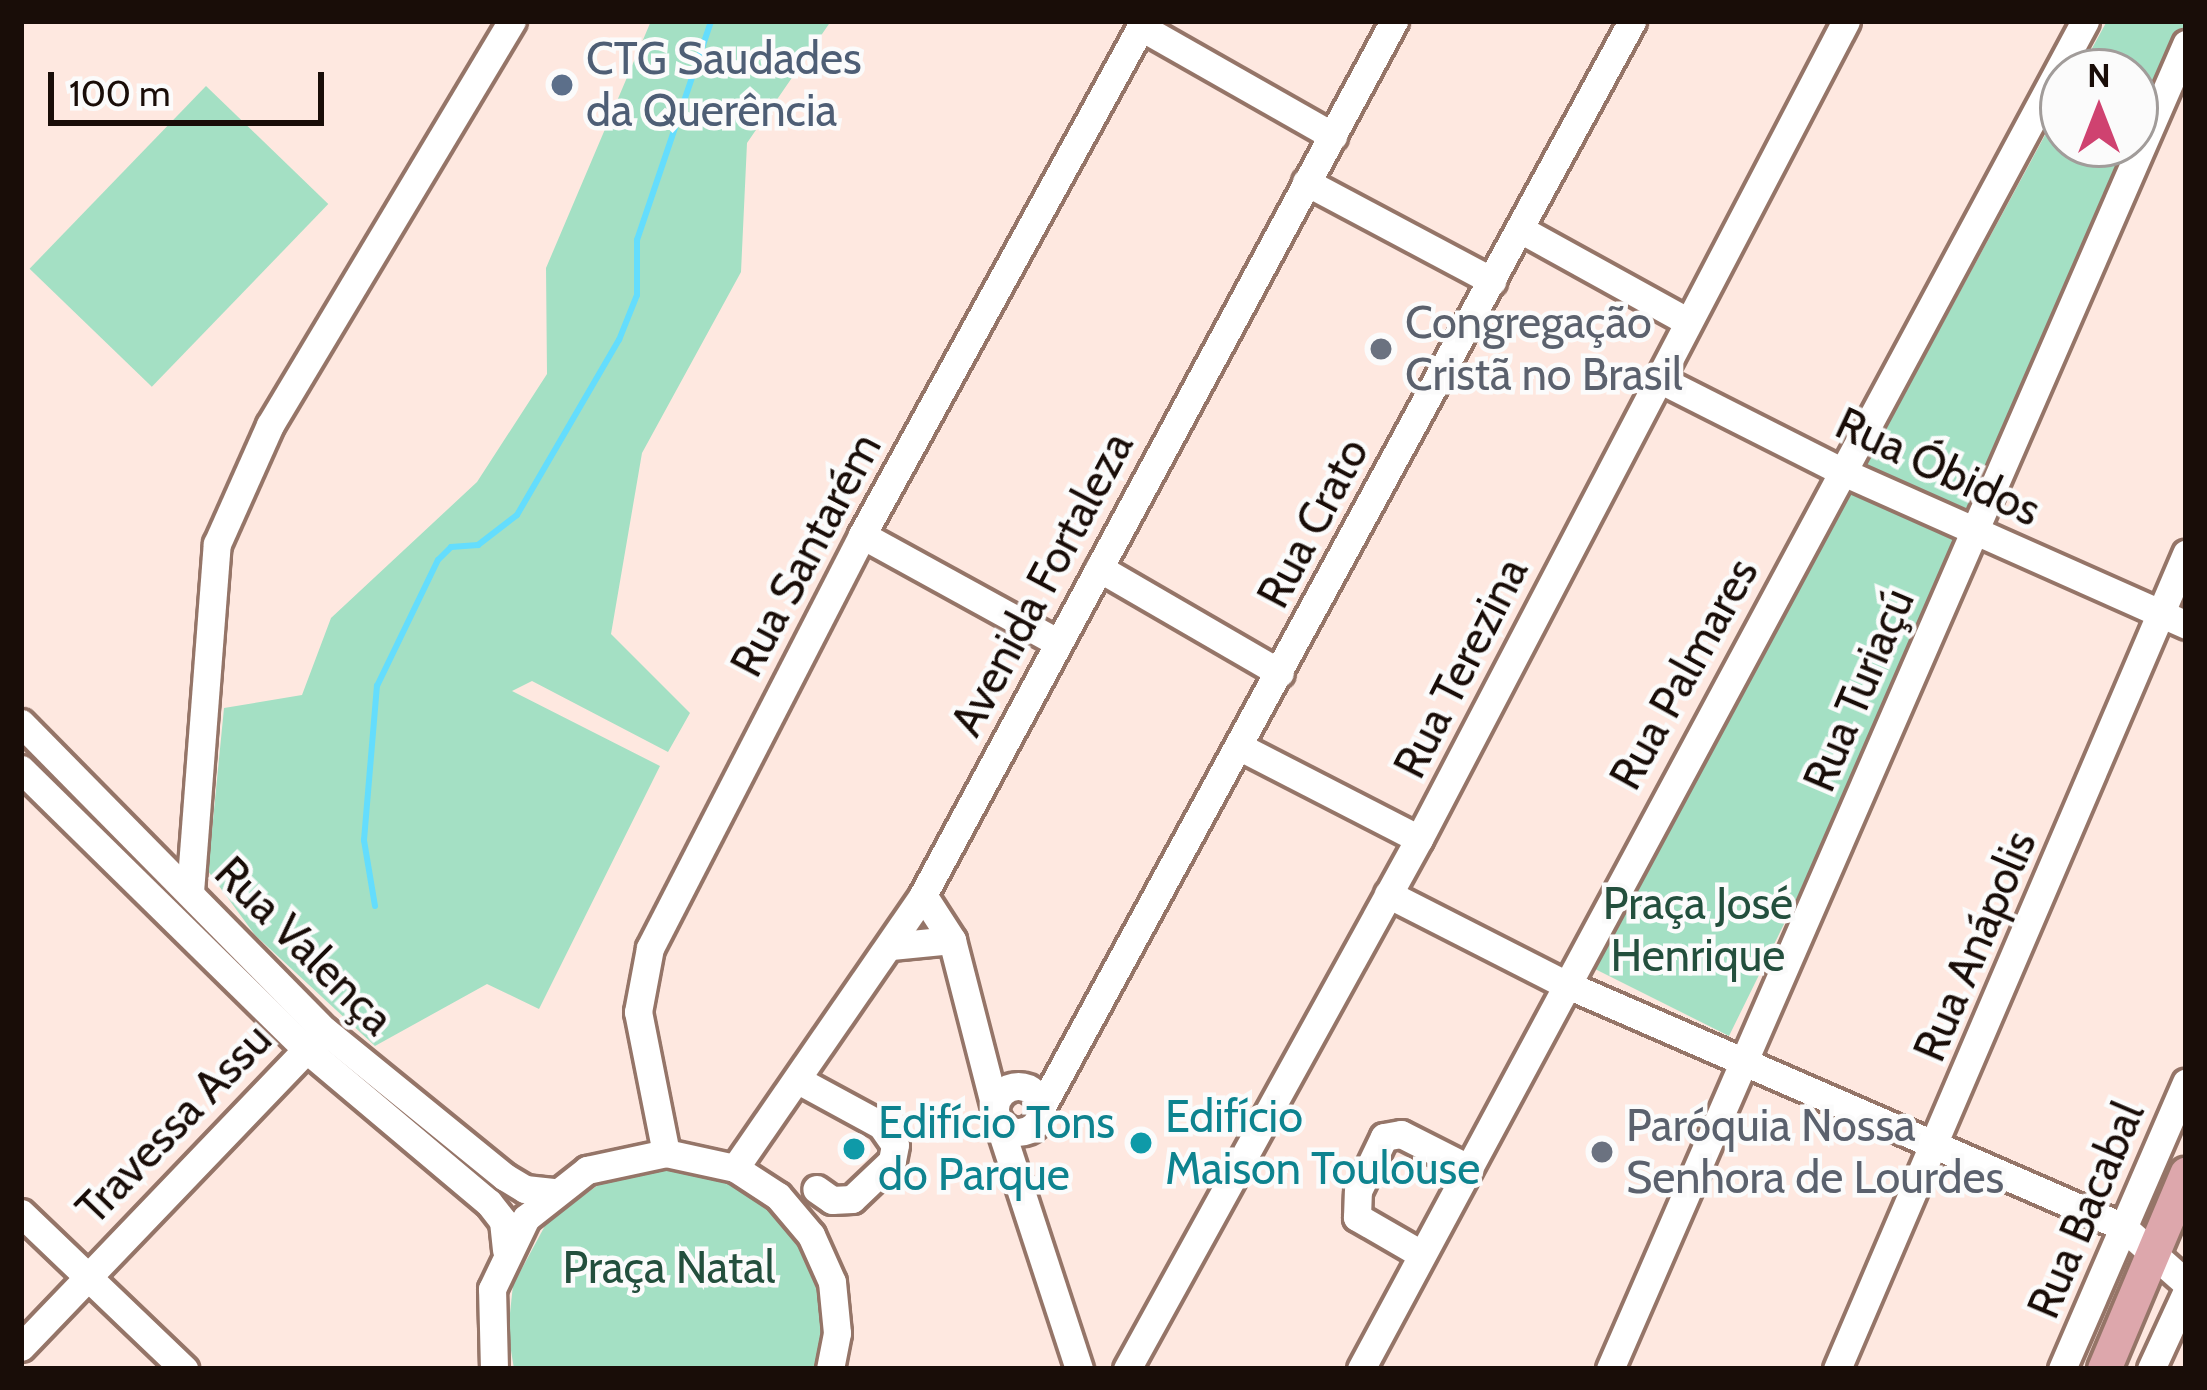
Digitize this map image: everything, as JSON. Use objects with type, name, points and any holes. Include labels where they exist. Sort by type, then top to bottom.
[{"type":"main road","points":[[2104,1369],[2169,1273],[2186,1174]]},
{"type":"main road","points":[[2123,1369],[2186,1232]]},
{"type":"street","points":[[190,892],[217,544],[270,425],[512,21]]},
{"type":"street","name":"Avenida Fortaleza","points":[[735,1168],[923,895],[1394,21]]},
{"type":"street","name":"Rua Crato","points":[[1036,1118],[1632,21]]},
{"type":"street","name":"Rua Terezina","points":[[1103,1363],[1419,839],[1846,21]]},
{"type":"street","name":"Rua Palmares","points":[[1361,1369],[1563,983],[2084,21]]},
{"type":"street","points":[[1143,24],[1333,136]]},
{"type":"street","name":"Rua Santarém","points":[[666,1153],[638,1012],[650,949],[862,535],[1143,24]]},
{"type":"street","name":"Rua Turiaçú","points":[[1610,1369],[2186,44]]},
{"type":"street","points":[[1306,182],[1492,280]]},
{"type":"street","points":[[1520,229],[1688,321]]},
{"type":"street","name":"Rua Óbidos","points":[[1659,379],[1843,472],[2186,625]]},
{"type":"street","points":[[862,535],[1057,642]]},
{"type":"street","name":"Rua Anápolis","points":[[1837,1369],[1936,1148],[2186,554]]},
{"type":"street","points":[[1099,568],[1280,673]]},
{"type":"street","name":"Rua Valença","points":[[21,723],[190,892],[315,1040],[524,1190],[553,1192]]},
{"type":"street","points":[[1240,747],[1419,839]]},
{"type":"street","name":"Rua Valença","points":[[21,770],[489,1203],[503,1221],[506,1250]]},
{"type":"street","points":[[1388,894],[1563,983],[2123,1226],[2169,1273],[2166,1353]]},
{"type":"street","points":[[923,895],[952,940],[984,1060],[1007,1100],[1023,1186],[1103,1363]]},
{"type":"street","points":[[891,946],[952,940]]},
{"type":"street","name":"Travessa Assu","points":[[21,1347],[315,1040]]},
{"type":"street","points":[[1007,1100],[1065,1063]]},
{"type":"street","points":[[797,1080],[881,1125],[895,1144],[892,1161],[852,1199],[832,1200],[816,1189]]},
{"type":"street","name":"Rua Bacabal","points":[[2062,1369],[2186,1084]]},
{"type":"street","points":[[1007,1100],[1009,1131],[1036,1118]]},
{"type":"street","points":[[1007,1100],[1036,1118]]},
{"type":"street","points":[[1023,1186],[1036,1118]]},
{"type":"street","points":[[1421,1254],[1357,1217],[1358,1191],[1384,1137],[1402,1134],[1466,1167]]},
{"type":"street","points":[[494,1369],[488,1330],[506,1250],[553,1192],[626,1157],[666,1153],[735,1168],[778,1196],[811,1235],[832,1282],[837,1333],[830,1369]]},
{"type":"street","points":[[21,1213],[184,1369]]},
{"type":"street","points":[[2099,1280],[2169,1273]]},
{"type":"green space","points":[[651,21],[831,21],[747,143],[741,272],[642,453],[611,634],[690,713],[668,752],[532,681],[512,691],[660,766],[539,1009],[487,984],[375,1046],[255,935],[208,871],[224,708],[302,695],[331,618],[477,482],[547,374],[546,268]]},
{"type":"green space","points":[[2107,21],[2186,21],[2159,82],[2159,48],[2092,48]]},
{"type":"green space","points":[[206,86],[328,204],[152,387],[30,269]]},
{"type":"green space","name":"Praça José Henrique","points":[[2039,146],[2039,168],[2122,168],[1845,800],[1729,1036],[1593,968]]},
{"type":"green space","name":"Praça Natal","points":[[668,1166],[746,1186],[805,1241],[830,1316],[823,1369],[514,1369],[508,1332],[513,1285],[547,1222],[605,1180]]},
{"type":"waterway","points":[[375,906],[364,840],[377,686],[438,560],[451,547],[478,545],[517,515],[619,340],[637,295],[637,240],[711,21]]},
{"type":"place","name":"CTG Saudades da Querência","points":[[562,85]]},
{"type":"place","name":"Congregação Cristã no Brasil","points":[[1381,349]]},
{"type":"place","name":"Edifício Maison Toulouse","points":[[1141,1143]]},
{"type":"place","name":"Edifício Tons do Parque","points":[[854,1149]]},
{"type":"place","name":"Paróquia Nossa Senhora de Lourdes","points":[[1602,1152]]}]
